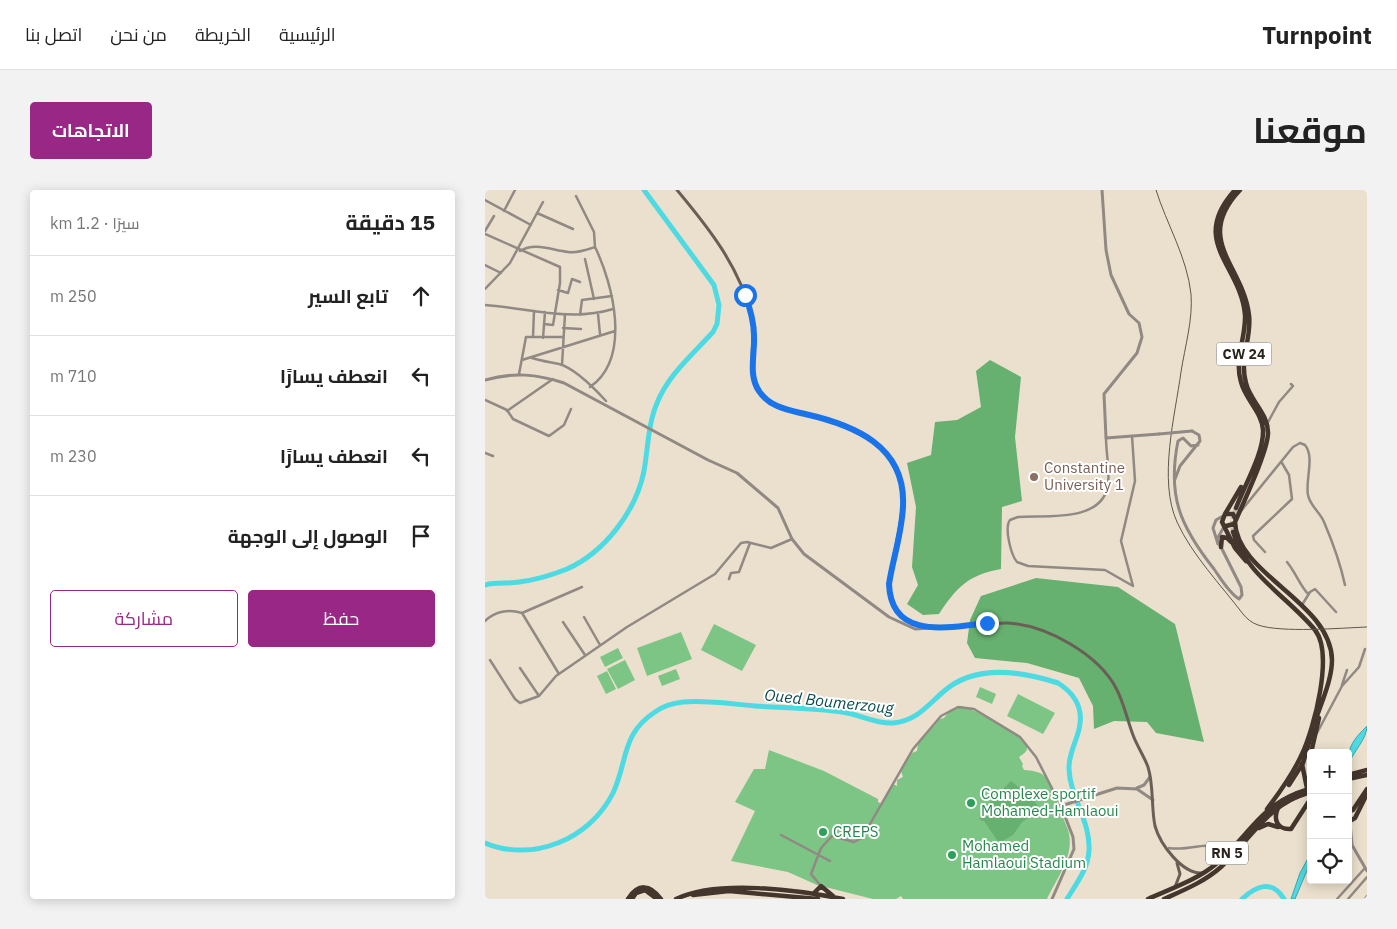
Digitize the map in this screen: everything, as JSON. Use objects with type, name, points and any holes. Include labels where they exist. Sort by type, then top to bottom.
[{"type":"highway","name":"CW 24","points":[[1235,190],[1219,213],[1215,238],[1219,253],[1243,304],[1245,323],[1238,358],[1238,372],[1245,393],[1262,423],[1262,442],[1237,510],[1235,521]]},
{"type":"highway","name":"CW 24","points":[[1237,510],[1268,436],[1267,426],[1249,392],[1243,371],[1249,323],[1247,304],[1223,251],[1219,237],[1225,210],[1240,190]]},
{"type":"highway","points":[[1235,548],[1222,522],[1262,442]]},
{"type":"highway","points":[[1224,515],[1231,513],[1235,521],[1237,535],[1244,547],[1323,629],[1331,648],[1331,668],[1303,763],[1289,785],[1290,792],[1297,795]]},
{"type":"highway","points":[[1225,526],[1233,526],[1235,521]]},
{"type":"highway","points":[[1233,532],[1240,549],[1254,568]]},
{"type":"highway","points":[[1221,547],[1220,540],[1224,537],[1310,624],[1321,640],[1324,666],[1311,726],[1301,755],[1267,809]]},
{"type":"highway","points":[[1312,749],[1322,700]]},
{"type":"highway","points":[[1301,755],[1307,782]]},
{"type":"highway","points":[[1352,775],[1365,773]]},
{"type":"highway","points":[[1352,778],[1365,773]]},
{"type":"highway","name":"RN 5","points":[[1164,899],[1209,876],[1227,861],[1279,806],[1307,788]]},
{"type":"highway","points":[[1352,809],[1367,789]]},
{"type":"highway","name":"RN 5","points":[[1148,899],[1203,872],[1221,859],[1267,809],[1297,795],[1307,793]]},
{"type":"highway","points":[[1352,819],[1356,816],[1367,794]]},
{"type":"highway","points":[[1279,806],[1275,821],[1285,829],[1291,830],[1307,804]]},
{"type":"highway","points":[[1256,830],[1270,824],[1286,832],[1292,832],[1307,812]]},
{"type":"highway","points":[[628,899],[636,889],[644,886],[652,889],[661,899]]},
{"type":"highway","points":[[808,894],[817,892],[821,886],[834,897]]},
{"type":"highway","points":[[676,899],[694,891],[713,888],[808,894],[843,899]]},
{"type":"highway","points":[[632,899],[636,893],[645,890],[657,899]]},
{"type":"highway","points":[[682,899],[696,894],[729,892],[775,894],[818,899]]},
{"type":"main road","points":[[677,190],[718,240],[745,295],[754,327],[753,377],[763,397],[782,408],[853,427],[875,442],[890,459],[900,481],[903,505],[899,537],[890,579],[890,597],[902,617],[914,625],[931,628],[1010,623],[1053,635],[1078,648],[1101,667],[1115,686],[1150,777],[1157,831],[1175,858],[1180,874],[1175,887]]},
{"type":"main road","points":[[1175,858],[1188,870],[1203,872]]},
{"type":"street","points":[[504,210],[515,190]]},
{"type":"street","points":[[1102,190],[1106,250],[1111,275],[1129,314],[1139,323],[1142,337],[1137,353],[1104,394],[1108,483],[1105,495],[1097,505],[1081,513],[1017,517],[1009,521],[1008,527],[1013,554],[1019,563],[1028,566],[1105,570],[1133,586],[1121,541],[1135,481],[1132,436]]},
{"type":"street","points":[[576,196],[594,232],[595,247],[605,269],[612,296],[615,331],[609,364],[604,375],[590,387]]},
{"type":"street","points":[[485,200],[531,225]]},
{"type":"street","points":[[485,289],[501,273],[519,250],[543,202]]},
{"type":"street","points":[[537,213],[573,229]]},
{"type":"street","points":[[494,216],[485,233],[560,267],[553,325],[544,324]]},
{"type":"street","points":[[519,250],[532,246],[579,252],[595,247]]},
{"type":"street","points":[[585,259],[594,299]]},
{"type":"street","points":[[485,265],[501,273]]},
{"type":"street","points":[[558,290],[568,293],[571,280],[580,282]]},
{"type":"street","points":[[580,315],[582,300],[612,296]]},
{"type":"street","points":[[485,305],[580,315],[598,314],[613,309]]},
{"type":"street","points":[[533,338],[534,311]]},
{"type":"street","points":[[543,338],[545,312]]},
{"type":"street","points":[[562,365],[562,337],[565,314]]},
{"type":"street","points":[[598,314],[600,335]]},
{"type":"street","points":[[563,328],[581,329]]},
{"type":"street","points":[[522,360],[615,331]]},
{"type":"street","points":[[519,374],[526,337],[562,337]]},
{"type":"street","points":[[529,357],[562,365],[581,376],[606,401]]},
{"type":"street","points":[[485,380],[519,374],[553,379],[737,472],[782,512],[792,539],[804,554],[889,617],[915,628],[931,628]]},
{"type":"street","points":[[507,410],[553,379]]},
{"type":"street","points":[[1267,426],[1272,413],[1293,386],[1291,384]]},
{"type":"street","points":[[485,400],[507,410],[513,420],[549,436],[564,425],[571,409]]},
{"type":"street","points":[[1106,438],[1192,431],[1199,435],[1198,445],[1180,466],[1174,482]]},
{"type":"street","points":[[1198,445],[1191,446],[1183,438],[1179,440],[1174,482],[1177,507],[1188,534],[1233,594],[1241,599],[1241,587],[1217,536],[1225,526]]},
{"type":"street","points":[[1237,510],[1243,510],[1296,444],[1301,443],[1308,448],[1309,497],[1323,520],[1332,544],[1339,555],[1345,585]]},
{"type":"street","points":[[485,453],[493,456]]},
{"type":"street","points":[[1265,552],[1254,540],[1254,534],[1292,498],[1289,475],[1282,463]]},
{"type":"street","points":[[1221,547],[1216,542],[1213,531],[1216,520],[1224,515]]},
{"type":"street","points":[[490,660],[520,703],[539,696],[559,674],[585,655],[708,580],[719,571],[738,545],[744,542],[771,548],[792,539]]},
{"type":"street","points":[[729,579],[730,574],[739,572],[750,543]]},
{"type":"street","points":[[1287,562],[1308,594]]},
{"type":"street","points":[[485,621],[490,616],[503,611],[522,613],[524,610],[535,608],[582,586]]},
{"type":"street","points":[[1302,606],[1311,590],[1316,590],[1336,612]]},
{"type":"street","points":[[522,613],[559,674]]},
{"type":"street","points":[[583,617],[600,645]]},
{"type":"street","points":[[563,622],[585,655]]},
{"type":"street","points":[[1342,686],[1353,676],[1359,667],[1365,649]]},
{"type":"street","points":[[520,668],[539,696]]},
{"type":"street","points":[[1315,737],[1325,723],[1342,686],[1346,672],[1353,676]]},
{"type":"street","points":[[821,886],[811,874],[817,856],[830,837],[854,842],[861,838],[892,782],[916,744],[941,716],[958,706],[967,707],[986,715],[1026,742],[1061,806],[1073,838],[1074,849],[1052,899]]},
{"type":"street","points":[[1061,806],[1117,788],[1137,788],[1144,785],[1150,777]]},
{"type":"street","points":[[1137,788],[1154,800]]},
{"type":"street","points":[[781,835],[829,861]]},
{"type":"street","points":[[1337,899],[1366,870],[1352,845],[1351,839]]},
{"type":"street","points":[[1169,848],[1184,850],[1210,845],[1221,846]]},
{"type":"street","points":[[1348,899],[1367,878]]},
{"type":"green space","points":[[990,360],[1021,377],[1015,437],[1022,501],[1002,507],[1001,569],[980,575],[964,584],[952,596],[939,614],[923,615],[907,604],[918,585],[912,567],[916,507],[907,463],[931,455],[935,422],[957,420],[981,407],[976,371]]},
{"type":"green space","points":[[1036,578],[1118,587],[1175,624],[1204,742],[1156,733],[1147,722],[1114,721],[1094,729],[1093,706],[1079,678],[1027,663],[975,658],[967,643],[970,620],[981,596]]},
{"type":"green space","points":[[714,624],[756,645],[742,671],[701,650]]},
{"type":"green space","points":[[681,632],[692,659],[647,676],[637,648]]},
{"type":"green space","points":[[618,648],[623,658],[605,667],[600,657]]},
{"type":"green space","points":[[625,660],[635,680],[618,689],[607,669]]},
{"type":"green space","points":[[676,669],[680,679],[662,686],[658,676]]},
{"type":"green space","points":[[607,671],[616,689],[606,694],[597,676]]},
{"type":"green space","points":[[980,687],[996,694],[992,704],[976,697]]},
{"type":"green space","points":[[1018,694],[1055,713],[1043,734],[1007,716]]},
{"type":"green space","name":"Complexe sportif Mohamed-Hamlaoui","points":[[961,706],[987,717],[1018,736],[1027,748],[1026,752],[1019,757],[1024,770],[1040,773],[1048,780],[1053,790],[1058,811],[1067,827],[1070,846],[1065,864],[1047,899],[903,899],[901,896],[896,899],[873,899],[817,885],[788,872],[731,861],[755,811],[735,802],[754,769],[765,769],[769,750],[824,771],[878,799],[878,802],[882,804],[893,784],[897,786],[897,780],[903,777],[901,771],[912,753],[917,751],[918,744],[950,710]]},
{"type":"green space","points":[[1011,781],[1032,798],[1041,810],[1022,822],[1013,835],[999,843],[984,821],[980,820],[980,812]]},
{"type":"water","points":[[1367,726],[1365,736],[1352,757],[1352,749],[1350,749],[1358,735]]},
{"type":"water","points":[[1307,860],[1307,870],[1295,899],[1291,899],[1300,873]]},
{"type":"waterway","name":"Oued Boumerzoug","points":[[485,585],[515,583],[567,569],[581,562],[594,552],[617,529],[634,501],[640,486],[652,419],[657,403],[674,374],[713,332],[717,324],[719,305],[714,285],[644,190]]},
{"type":"waterway","name":"Oued Boumerzoug","points":[[485,843],[503,848],[522,850],[541,848],[558,843],[590,823],[603,809],[613,793],[627,749],[636,729],[644,720],[661,708],[669,705],[683,702],[719,702],[820,710],[848,713],[880,722],[893,723],[915,716],[955,683],[969,677],[998,672],[1014,673],[1058,683],[1072,695],[1079,708],[1079,728],[1069,762],[1069,769],[1073,790],[1087,830],[1089,851],[1084,870],[1067,899]]},
{"type":"waterway","name":"Oued Boumerzoug","points":[[1242,899],[1258,888],[1264,887],[1274,889],[1284,899]]},
{"type":"tunnel","points":[[1233,532],[1232,521],[1236,508]]},
{"type":"tram line","points":[[1156,190],[1181,254],[1191,294],[1190,323],[1172,428],[1168,468],[1171,505],[1177,522],[1207,569],[1250,621],[1258,625],[1281,629],[1367,627]]},
{"type":"place","name":"Constantine University 1","points":[[1034,477]]},
{"type":"place","name":"Complexe sportif Mohamed-Hamlaoui","points":[[971,803]]},
{"type":"place","name":"CREPS","points":[[823,832]]},
{"type":"place","name":"Mohamed Hamlaoui Stadium","points":[[952,855]]},
{"type":"route","points":[[745,295],[755,336],[753,377],[758,391],[763,397],[777,407],[853,427],[869,436],[886,454],[895,469],[903,494],[902,520],[889,584],[890,597],[897,611],[909,622],[922,627],[943,628],[987,623]]}]
